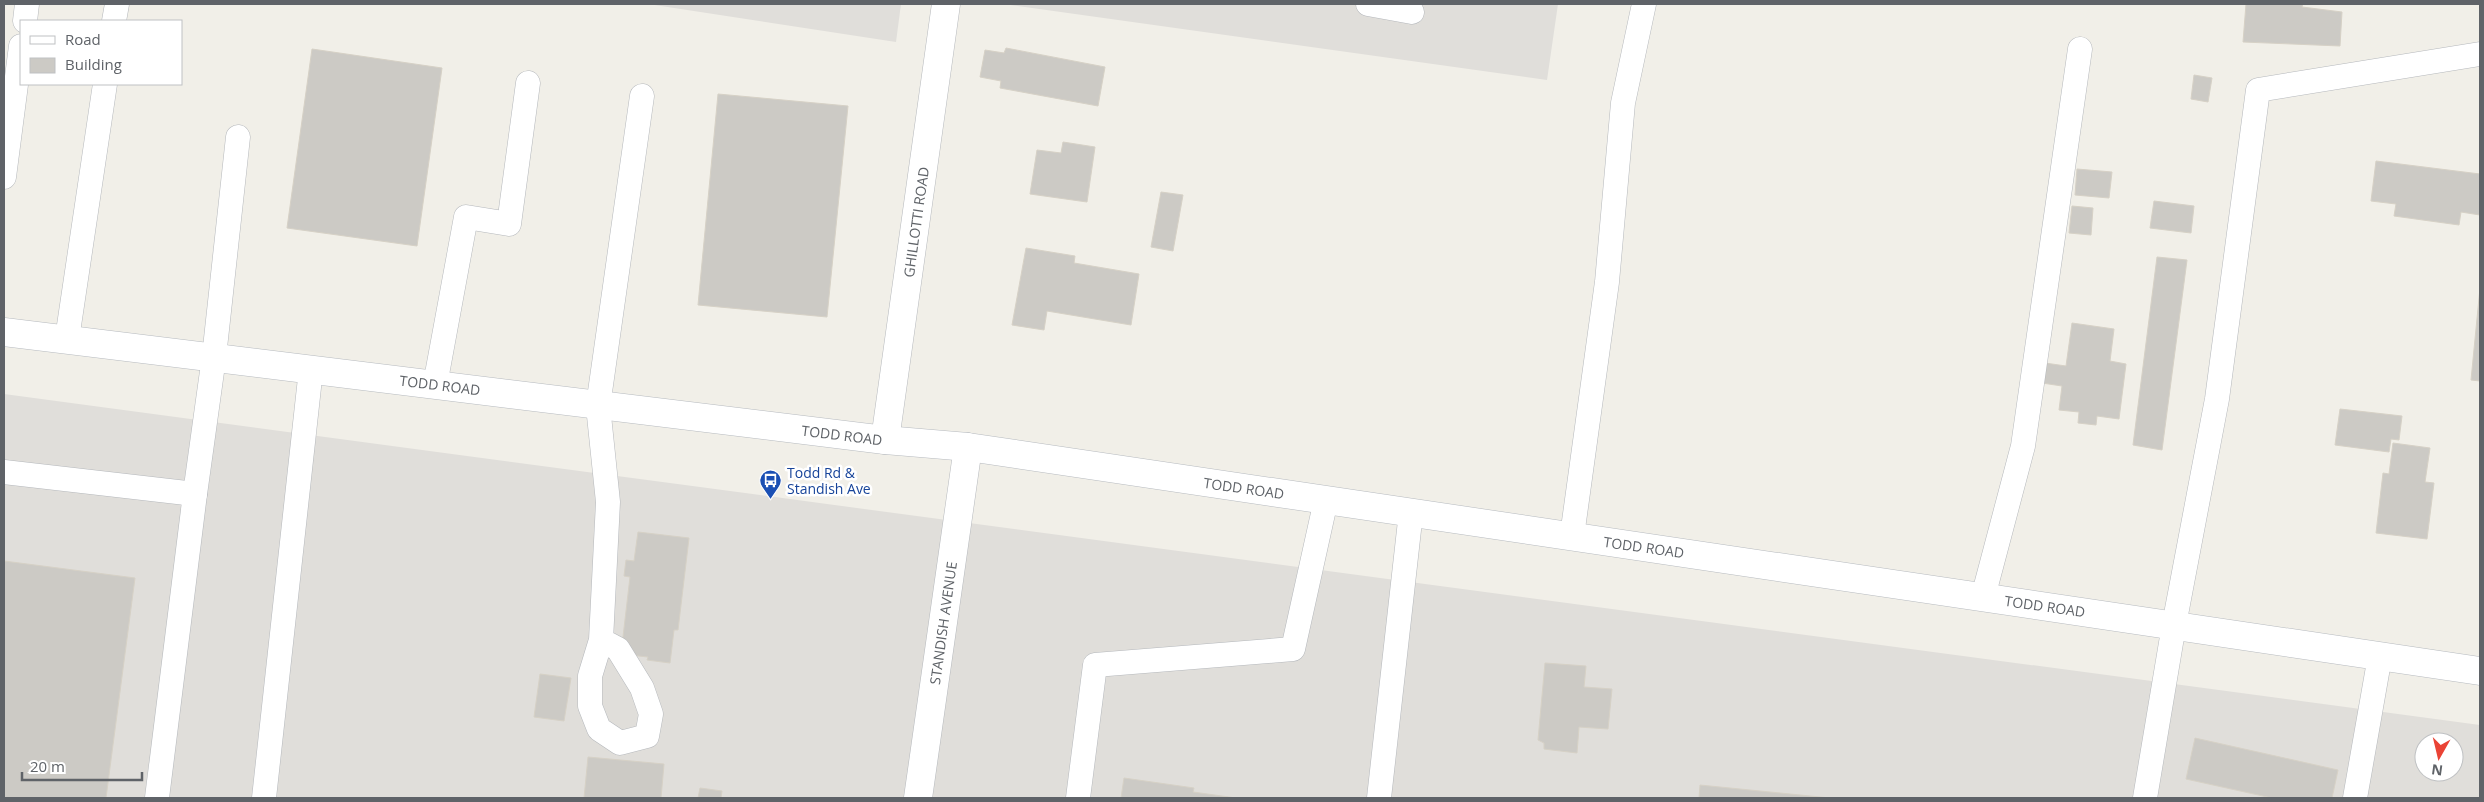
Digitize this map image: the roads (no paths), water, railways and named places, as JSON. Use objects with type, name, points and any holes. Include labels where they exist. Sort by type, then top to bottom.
[{"type":"main road","name":"GHILLOTTI ROAD","points":[[885,440],[946,4]]},
{"type":"main road","name":"TODD ROAD","points":[[4,332],[598,406],[885,440],[968,447],[2480,671]]},
{"type":"main road","name":"STANDISH AVENUE","points":[[918,798],[968,447]]},
{"type":"lane","points":[[24,20],[27,4]]},
{"type":"lane","points":[[114,20],[117,4]]},
{"type":"lane","points":[[1368,4],[1412,12]]},
{"type":"lane","points":[[1572,536],[1607,282],[1623,103],[1644,4]]},
{"type":"lane","points":[[1983,597],[2023,446],[2080,49]]},
{"type":"lane","points":[[4,177],[20,54]]},
{"type":"lane","points":[[2145,798],[2174,625],[2217,399],[2258,90],[2480,54]]},
{"type":"lane","points":[[435,385],[466,216],[509,224],[528,83]]},
{"type":"lane","points":[[67,339],[105,85]]},
{"type":"lane","points":[[601,640],[608,502],[598,406],[642,96]]},
{"type":"lane","points":[[157,798],[214,357],[238,137]]},
{"type":"lane","points":[[264,798],[311,369]]},
{"type":"lane","points":[[4,472],[195,494]]},
{"type":"lane","points":[[1078,798],[1095,665],[1293,649],[1326,500]]},
{"type":"lane","points":[[1379,798],[1411,512]]},
{"type":"lane","points":[[2355,798],[2380,656]]},
{"type":"place","name":"Todd Rd & Standish Ave","points":[[771,499]]}]
